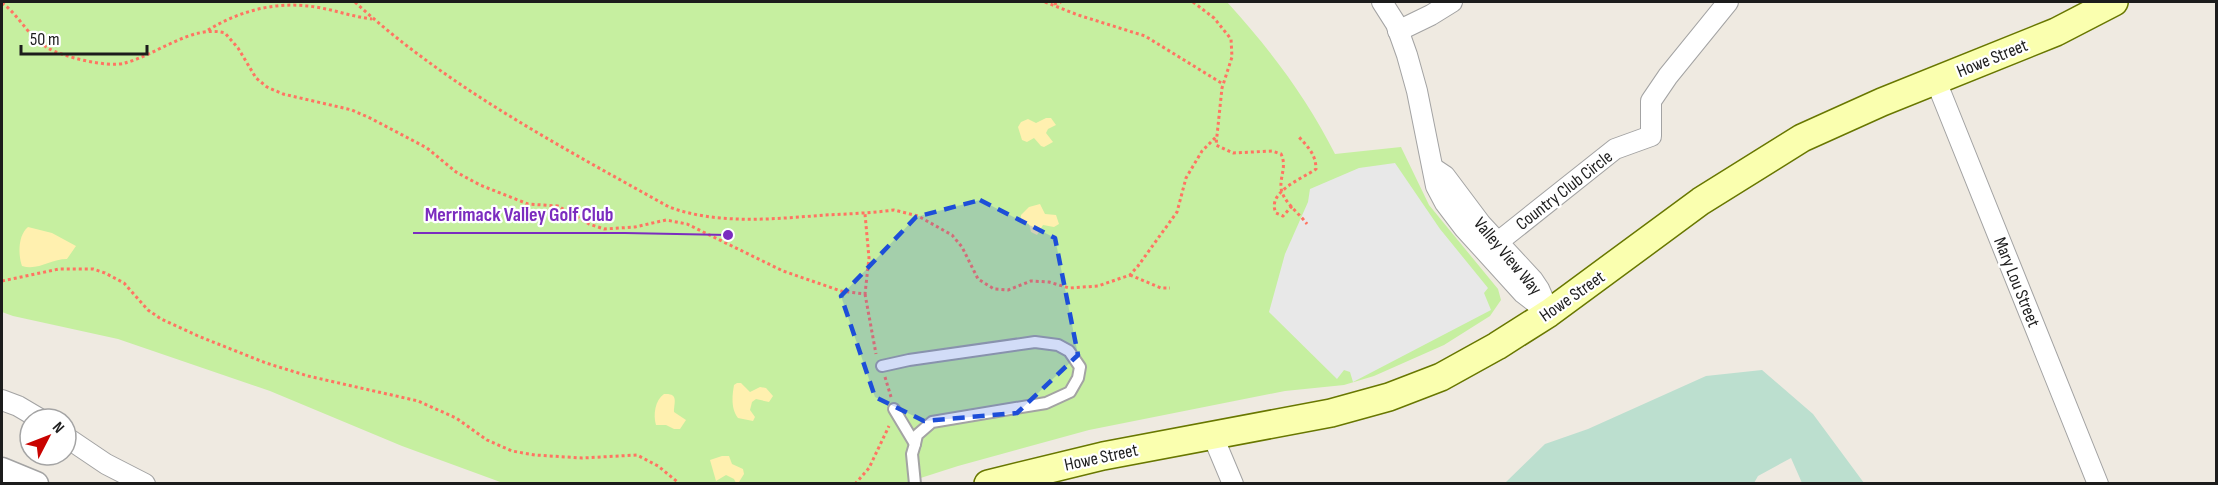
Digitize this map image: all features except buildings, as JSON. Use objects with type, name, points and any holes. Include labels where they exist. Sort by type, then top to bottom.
[{"type":"main road","name":"Howe Street","points":[[988,483],[1103,456],[1331,413],[1413,388],[1468,363],[1549,313],[1701,201],[1802,138],[2055,32],[2114,2]]},
{"type":"street","name":"Valley View Way","points":[[1382,2],[1398,31],[1417,91],[1436,186],[1445,203],[1464,228],[1498,250],[1523,293],[1549,313]]},
{"type":"street","points":[[1398,31],[1452,2]]},
{"type":"street","name":"Country Club Circle","points":[[1498,250],[1615,149],[1651,136],[1651,101],[1668,76],[1728,2]]},
{"type":"street","name":"Mary Lou Street","points":[[1936,81],[2098,483]]},
{"type":"street","points":[[2,402],[20,407]]},
{"type":"street","points":[[1212,434],[1233,483]]},
{"type":"street","points":[[78,444],[106,464],[145,483]]},
{"type":"street","points":[[2,470],[36,483]]},
{"type":"lane","points":[[882,366],[1035,342],[1058,345],[1069,351],[1080,367],[1078,378],[1070,392],[1046,403],[932,422],[917,435],[912,454],[915,483]]},
{"type":"lane","points":[[894,409],[915,444]]},
{"type":"path","points":[[355,2],[453,79],[523,125],[669,207],[684,213],[736,219],[774,219],[894,210],[909,213],[946,231],[962,247],[978,279],[994,289],[1008,291],[1031,281],[1049,282],[1069,288],[1089,288],[1130,275],[1155,245],[1177,212],[1186,178],[1202,151],[1216,137]]},
{"type":"path","points":[[1045,2],[1145,36],[1223,84]]},
{"type":"path","points":[[1052,4],[1061,2]]},
{"type":"path","points":[[1193,2],[1214,18],[1231,39],[1232,57],[1223,84],[1216,145],[1233,153],[1255,154],[1272,151],[1281,154],[1284,168],[1282,191],[1286,201],[1307,224]]},
{"type":"path","points":[[2,3],[47,48],[94,62],[124,64],[207,31],[257,7],[272,5],[319,7],[374,19]]},
{"type":"path","points":[[207,31],[218,31],[230,38],[251,72],[267,87],[283,94],[352,110],[427,148],[456,172],[480,185],[528,204],[558,206],[603,229],[635,227],[666,220],[680,222],[783,271],[841,291],[865,294],[869,258],[865,213]]},
{"type":"path","points":[[1292,206],[1283,216],[1276,213],[1273,207],[1282,191],[1316,168],[1312,152],[1298,136]]},
{"type":"path","points":[[680,222],[684,213]]},
{"type":"path","points":[[2,281],[59,269],[93,269],[124,283],[148,310],[161,319],[266,363],[308,376],[418,401],[456,418],[487,440],[512,451],[582,458],[637,455],[658,466],[680,483]]},
{"type":"path","points":[[1130,275],[1161,288],[1170,288]]},
{"type":"path","points":[[855,483],[869,468],[891,423]]},
{"type":"highlighted area","points":[[980,200],[1055,238],[1078,355],[1017,413],[924,421],[875,397],[841,296],[916,217]]},
{"type":"green space","points":[[2,2],[1227,2],[1286,74],[1312,113],[1335,154],[1401,147],[1429,205],[1498,289],[1501,300],[1490,316],[1444,345],[1374,376],[1344,385],[1285,391],[1089,430],[905,483],[503,483],[402,446],[270,391],[118,339],[2,312]]},
{"type":"green space","points":[[1762,370],[1813,414],[1864,483],[1802,483],[1791,458],[1758,476],[1754,483],[1505,483],[1545,444],[1588,429],[1706,376]]},
{"type":"sand","points":[[1051,118],[1056,125],[1048,129],[1046,133],[1053,142],[1044,147],[1034,138],[1027,142],[1022,140],[1018,127],[1021,122],[1028,119],[1036,123]]},
{"type":"sand","points":[[1040,204],[1045,214],[1056,215],[1059,224],[1054,227],[1043,225],[1037,235],[1031,232],[1029,224],[1021,220],[1021,215],[1029,207]]},
{"type":"sand","points":[[28,227],[52,233],[76,246],[67,259],[34,267],[22,266],[20,245],[22,235]]},
{"type":"sand","points":[[741,383],[750,392],[760,387],[766,388],[773,396],[769,402],[756,399],[752,402],[750,410],[755,417],[753,421],[738,418],[734,411],[733,394],[734,385]]},
{"type":"sand","points":[[664,394],[674,397],[674,412],[686,420],[680,429],[656,425],[655,408]]},
{"type":"sand","points":[[729,456],[732,464],[743,469],[744,474],[739,482],[736,483],[734,479],[726,475],[716,481],[710,460]]},
{"type":"shaded area","points":[[1395,163],[1440,229],[1488,288],[1484,293],[1491,310],[1353,382],[1350,372],[1344,370],[1337,379],[1269,312],[1285,254],[1308,202],[1310,189],[1359,168]]},
{"type":"place","name":"Merrimack Valley Golf Club","points":[[728,235]]}]
